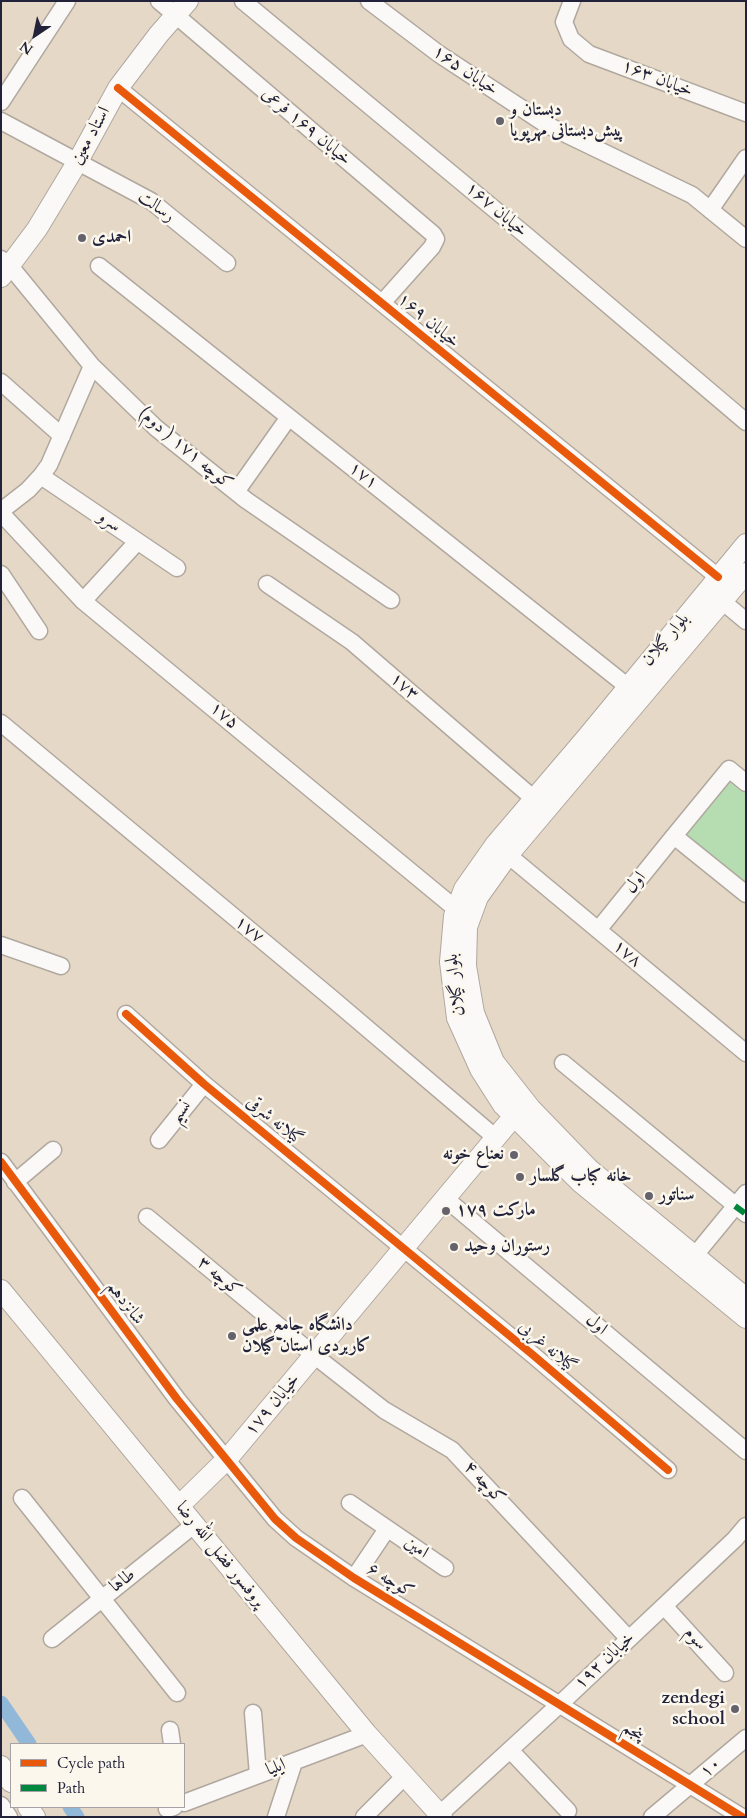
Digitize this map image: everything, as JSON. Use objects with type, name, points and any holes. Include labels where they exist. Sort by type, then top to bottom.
[{"type":"main road","name":"استاد معین","points":[[4,267],[37,229],[78,161],[118,88],[182,8]]},
{"type":"main road","name":"بلوار گیلان","points":[[746,544],[495,845],[464,890],[456,909],[450,962],[458,1018],[480,1069],[503,1105],[580,1182],[688,1263],[746,1298]]},
{"type":"main road","name":"بلوار گیلان","points":[[746,573],[508,855],[478,897],[467,927],[466,966],[473,1004],[494,1062],[531,1109],[589,1168],[746,1318]]},
{"type":"main road","name":"خیابان ۱۷۹","points":[[179,1506],[228,1458],[405,1249],[514,1116]]},
{"type":"main road","name":"پروفسور فضل الله رضا","points":[[1,1290],[367,1734],[441,1815]]},
{"type":"main road","points":[[1,1766],[10,1780]]},
{"type":"street","points":[[1,102],[67,1]]},
{"type":"street","name":"خیابان ۱۶۹ فرعی","points":[[160,1],[182,8],[433,234],[436,239],[432,247],[382,303]]},
{"type":"street","name":"خیابان ۱۶۷","points":[[243,1],[528,237],[746,422]]},
{"type":"street","name":"خیابان ۱۶۵","points":[[369,1],[439,54],[547,125],[692,195],[746,239]]},
{"type":"street","name":"خیابان ۱۶۳","points":[[572,1],[564,22],[571,39],[589,54],[746,114]]},
{"type":"street","name":"خیابان ۱۶۹","points":[[118,88],[718,577]]},
{"type":"street","name":"رسالت","points":[[1,121],[151,201],[227,263]]},
{"type":"street","points":[[710,210],[746,158]]},
{"type":"street","name":"۱۷۱","points":[[99,266],[627,686]]},
{"type":"street","name":"کوچه ۱۷۱ ( دوم)","points":[[4,267],[92,366],[156,428],[236,492],[391,600]]},
{"type":"street","points":[[1,512],[41,476],[62,436],[92,366]]},
{"type":"street","points":[[1,382],[62,436]]},
{"type":"street","points":[[236,492],[289,417]]},
{"type":"street","name":"سرو","points":[[41,476],[176,568]]},
{"type":"street","name":"۱۷۵","points":[[1,512],[83,601],[456,909]]},
{"type":"street","points":[[83,601],[137,542]]},
{"type":"street","points":[[1,574],[39,631]]},
{"type":"street","name":"۱۷۳","points":[[268,584],[352,642],[533,798]]},
{"type":"street","points":[[722,601],[746,621]]},
{"type":"street","name":"۱۷۷","points":[[1,723],[329,996],[496,1138]]},
{"type":"street","name":"اول","points":[[598,930],[728,769],[746,783]]},
{"type":"street","points":[[674,836],[746,894]]},
{"type":"street","name":"۱۷۸","points":[[508,855],[746,1053]]},
{"type":"street","points":[[1,945],[62,966]]},
{"type":"street","name":"گیلانه شرقی","points":[[126,1014],[204,1084],[405,1249]]},
{"type":"street","points":[[563,1063],[742,1204],[688,1263]]},
{"type":"street","name":"نسیم","points":[[159,1140],[204,1084]]},
{"type":"street","points":[[15,1182],[53,1150]]},
{"type":"street","name":"شانزدهم","points":[[1,1162],[177,1398],[228,1458]]},
{"type":"street","name":"اول","points":[[446,1198],[746,1451]]},
{"type":"street","name":"کوچه ۳","points":[[147,1217],[314,1356]]},
{"type":"street","name":"گیلانه غربی","points":[[405,1249],[668,1470]]},
{"type":"street","name":"کوچه ۴","points":[[314,1356],[384,1410],[452,1450],[629,1639]]},
{"type":"street","name":"کوچه ۶","points":[[228,1458],[275,1519],[296,1538],[354,1578],[560,1704]]},
{"type":"street","points":[[22,1498],[177,1693]]},
{"type":"street","name":"امین","points":[[350,1503],[445,1568]]},
{"type":"street","name":"طاها","points":[[52,1639],[195,1524]]},
{"type":"street","name":"خیابان ۱۹۲","points":[[441,1815],[735,1539],[746,1526]]},
{"type":"street","name":"امین","points":[[354,1578],[387,1528]]},
{"type":"street","name":"سوم","points":[[664,1606],[725,1673]]},
{"type":"street","name":"پنجم","points":[[560,1704],[742,1817]]},
{"type":"street","points":[[253,1713],[258,1775]]},
{"type":"street","name":"ایلیا","points":[[185,1803],[367,1734]]},
{"type":"street","name":"۱۰","points":[[652,1817],[746,1738]]},
{"type":"street","points":[[510,1750],[568,1811]]},
{"type":"street","points":[[276,1817],[294,1762]]},
{"type":"street","points":[[364,1817],[405,1776]]},
{"type":"street","points":[[1,1805],[9,1817]]},
{"type":"green space","points":[[729,777],[746,791],[746,885],[683,833]]},
{"type":"waterway","points":[[1,1703],[28,1743]]},
{"type":"waterway","points":[[71,1808],[77,1817]]},
{"type":"marked path","points":[[735,1206],[746,1214]]},
{"type":"cycle path","points":[[118,88],[718,577]]},
{"type":"cycle path","points":[[126,1014],[204,1084],[533,1355],[668,1470]]},
{"type":"cycle path","points":[[1,1162],[177,1399],[275,1519],[296,1538],[354,1578],[742,1817]]},
{"type":"place","name":"دبستان و پیش‌دبستانی مهرپویا","points":[[500,121]]},
{"type":"place","name":"احمدی","points":[[82,238]]},
{"type":"place","name":"نعناع خونه","points":[[514,1155]]},
{"type":"place","name":"خانه کباب گلسار","points":[[520,1177]]},
{"type":"place","name":"سناتور","points":[[649,1196]]},
{"type":"place","name":"۱۷۹ مارکت","points":[[446,1211]]},
{"type":"place","name":"رستوران وحید","points":[[454,1247]]},
{"type":"place","name":"دانشگاه جامع علمی کاربردی استان گیلان","points":[[232,1336]]},
{"type":"place","name":"zendegi school","points":[[735,1709]]}]
